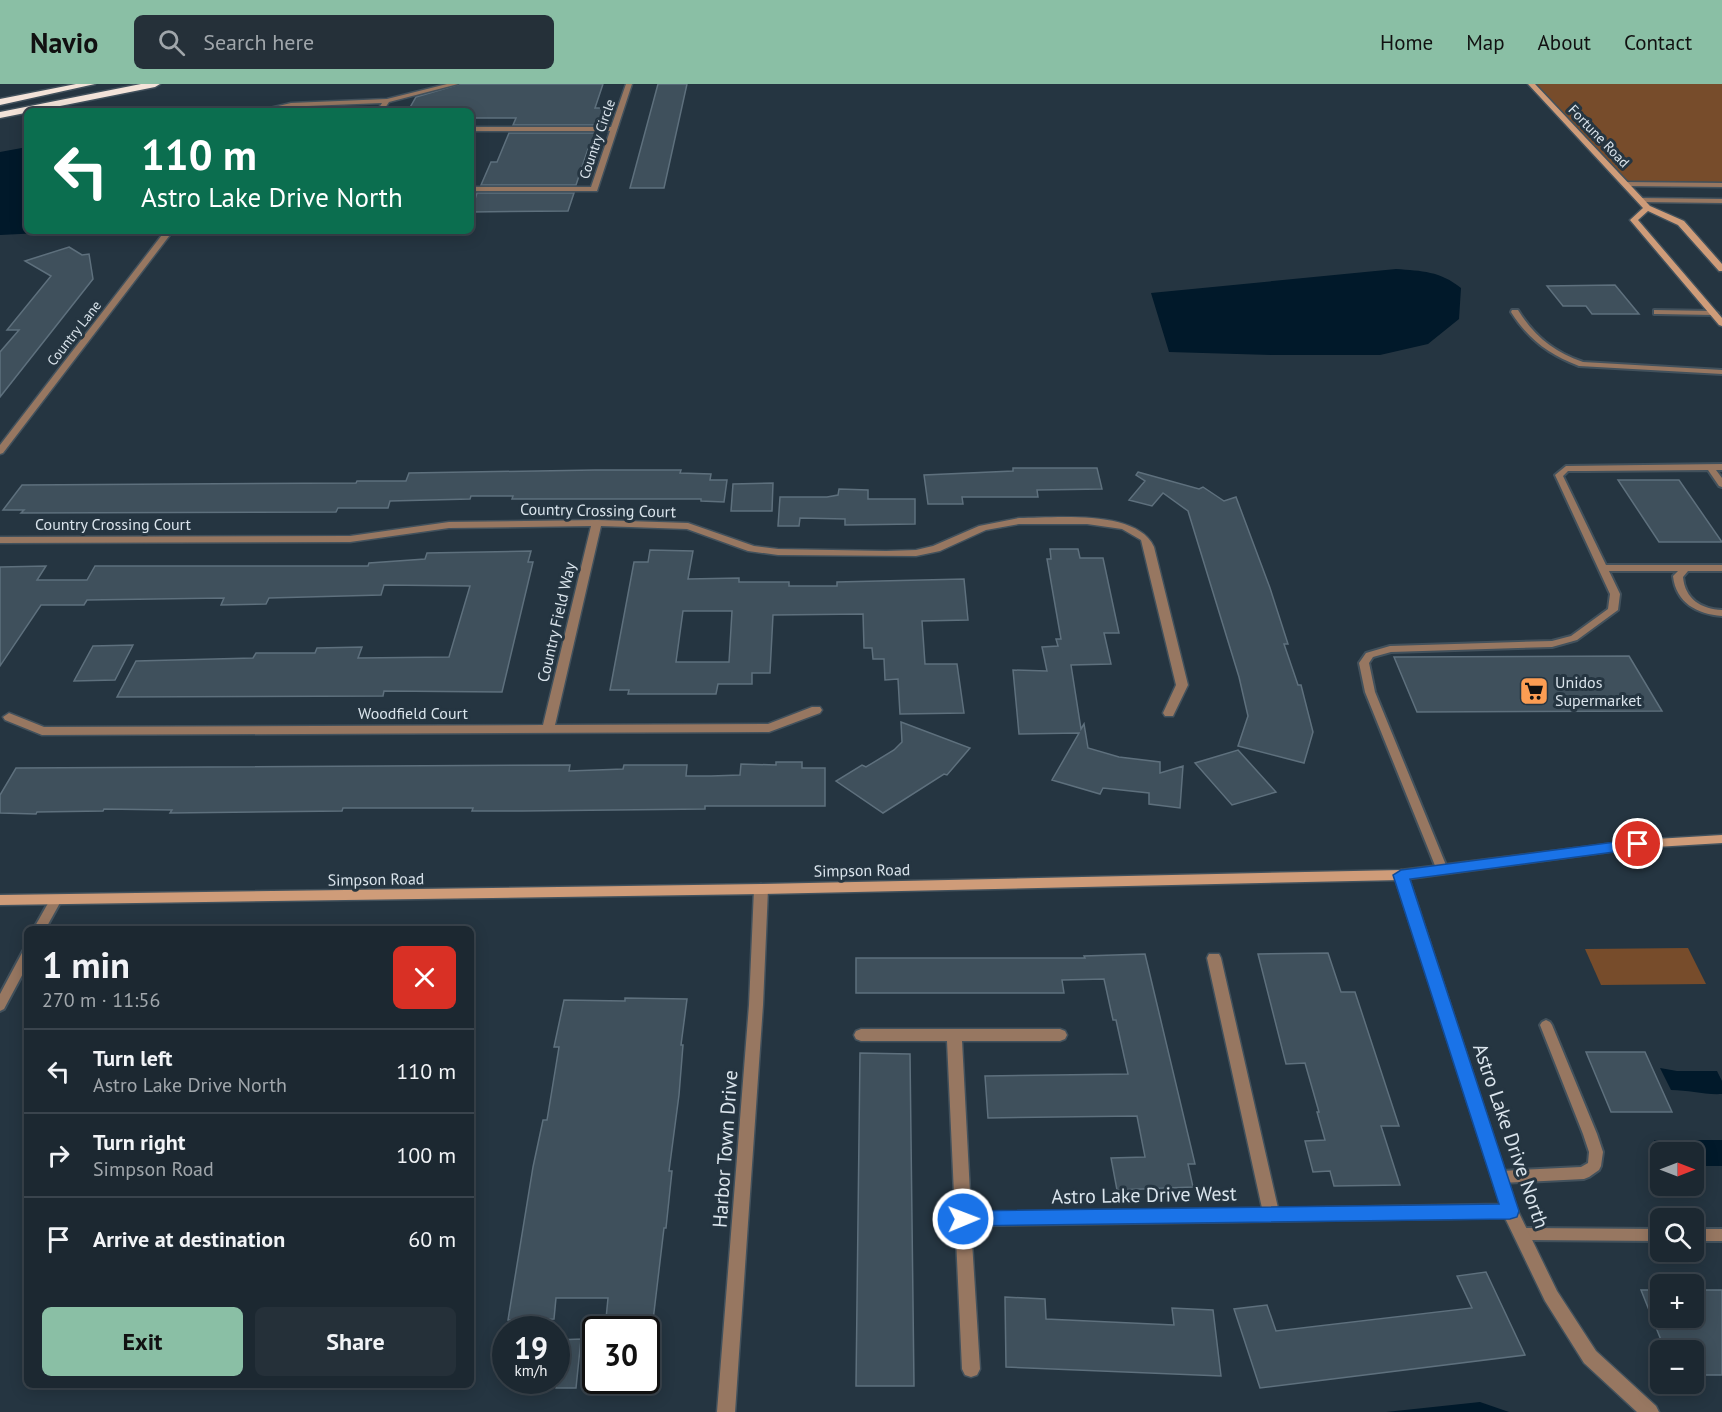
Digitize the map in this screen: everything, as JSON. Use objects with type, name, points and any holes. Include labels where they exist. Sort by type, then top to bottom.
[{"type":"highway","points":[[0,102],[90,84]]},
{"type":"highway","points":[[35,108],[155,84]]},
{"type":"highway","points":[[0,115],[24,110]]},
{"type":"main road","name":"Fortune Road","points":[[1531,84],[1647,208],[1681,223],[1722,269]]},
{"type":"main road","points":[[1647,208],[1634,220],[1722,322]]},
{"type":"main road","name":"Simpson Road","points":[[0,900],[761,889],[1401,875],[1638,844],[1722,839]]},
{"type":"street","points":[[270,108],[281,105],[358,105],[387,101],[454,84]]},
{"type":"street","name":"Country Circle","points":[[474,189],[594,189],[629,84]]},
{"type":"street","points":[[382,108],[387,101]]},
{"type":"street","points":[[474,129],[615,129]]},
{"type":"street","points":[[1627,184],[1722,185]]},
{"type":"street","points":[[1641,200],[1722,201]]},
{"type":"street","name":"Country Lane","points":[[0,451],[167,234]]},
{"type":"street","name":"Country Crossing Court","points":[[0,540],[350,539],[450,525],[597,523],[688,526],[752,549],[778,552],[886,554],[916,553],[936,549],[982,528],[1019,521],[1087,521],[1125,526],[1145,538],[1149,547],[1182,685],[1169,713]]},
{"type":"street","name":"Country Field Way","points":[[548,729],[597,523]]},
{"type":"street","name":"Woodfield Court","points":[[9,717],[42,731],[770,728],[816,710]]},
{"type":"street","name":"Astro Lake Drive North","points":[[1401,875],[1501,1177],[1510,1211],[1551,1296],[1590,1357],[1650,1412]]},
{"type":"street","name":"Harbor Town Drive","points":[[726,1412],[756,1005],[761,889]]},
{"type":"street","points":[[1214,958],[1272,1215]]},
{"type":"street","points":[[861,1035],[1060,1035]]},
{"type":"street","points":[[954,1035],[971,1369]]},
{"type":"street","name":"Astro Lake Drive West","points":[[963,1219],[1510,1211]]},
{"type":"lane","points":[[1515,312],[1533,339],[1561,357],[1582,364],[1722,372]]},
{"type":"lane","points":[[1657,312],[1714,313]]},
{"type":"lane","points":[[1710,467],[1722,484]]},
{"type":"lane","points":[[1442,870],[1370,692],[1364,663],[1369,655],[1390,649],[1552,644],[1574,638],[1613,610],[1615,594],[1559,475],[1566,469],[1722,467]]},
{"type":"lane","points":[[1603,568],[1722,568]]},
{"type":"lane","points":[[1686,568],[1678,576],[1678,587],[1682,594],[1690,603],[1702,609],[1722,613]]},
{"type":"lane","points":[[41,926],[55,900]]},
{"type":"lane","points":[[0,1006],[24,960]]},
{"type":"lane","points":[[1501,1177],[1584,1173],[1594,1166],[1596,1152],[1590,1134],[1546,1025]]},
{"type":"lane","points":[[1521,1234],[1650,1235]]},
{"type":"lane","points":[[1704,1235],[1722,1235]]},
{"type":"shaded area","points":[[1536,84],[1722,84],[1722,182],[1623,181]]},
{"type":"shaded area","points":[[1688,948],[1706,984],[1601,985],[1585,949]]},
{"type":"water","points":[[24,148],[24,234],[0,235],[0,152]]},
{"type":"water","points":[[1396,269],[1438,275],[1461,288],[1459,319],[1428,344],[1380,355],[1169,352],[1151,293]]},
{"type":"water","points":[[1660,1068],[1677,1071],[1717,1071],[1722,1081],[1722,1094],[1671,1090]]},
{"type":"water","points":[[1654,1140],[1722,1140],[1722,1166],[1704,1166],[1704,1142],[1655,1142]]},
{"type":"water","points":[[1480,1402],[1509,1412],[1386,1412]]},
{"type":"building","points":[[460,84],[603,84],[595,108],[607,108],[601,125],[513,125],[516,118],[474,118],[474,108],[410,108],[416,97]]},
{"type":"building","points":[[658,84],[687,84],[664,188],[630,188]]},
{"type":"building","points":[[509,133],[598,133],[593,149],[588,149],[576,185],[481,185],[491,162],[497,162]]},
{"type":"building","points":[[477,193],[574,193],[568,211],[474,212]]},
{"type":"building","points":[[69,247],[82,255],[89,254],[93,279],[0,397],[0,352],[19,330],[7,330],[51,276],[25,261]]},
{"type":"building","points":[[1615,285],[1639,314],[1592,314],[1586,306],[1563,306],[1547,286]]},
{"type":"building","points":[[1013,468],[1097,468],[1102,489],[1037,490],[1038,497],[962,497],[963,504],[928,504],[924,475],[1013,471]]},
{"type":"building","points":[[681,470],[680,473],[711,474],[710,480],[727,480],[724,502],[701,501],[701,499],[512,499],[513,496],[471,496],[470,499],[390,501],[388,508],[338,508],[336,512],[21,513],[24,510],[3,510],[22,485],[356,483],[357,481],[406,481],[409,473]]},
{"type":"building","points":[[1138,472],[1199,489],[1203,487],[1224,501],[1236,497],[1270,588],[1288,644],[1284,644],[1298,685],[1301,685],[1313,732],[1304,763],[1238,746],[1248,716],[1239,677],[1188,511],[1163,493],[1152,506],[1129,500],[1145,481],[1136,475]]},
{"type":"building","points":[[1618,480],[1679,480],[1722,542],[1659,542]]},
{"type":"building","points":[[773,483],[772,511],[731,511],[733,484]]},
{"type":"building","points":[[839,489],[868,490],[868,499],[915,499],[915,524],[845,525],[845,519],[800,518],[799,526],[778,526],[780,497],[827,497],[838,495]]},
{"type":"building","points":[[1050,549],[1078,549],[1080,558],[1103,558],[1119,633],[1104,633],[1111,664],[1071,665],[1081,729],[1084,724],[1088,748],[1119,757],[1160,762],[1160,773],[1183,766],[1180,808],[1149,804],[1149,793],[1103,788],[1100,794],[1052,780],[1079,733],[1019,734],[1013,670],[1047,671],[1042,647],[1058,646],[1056,639],[1061,639],[1047,559],[1051,559]]},
{"type":"building","points":[[650,550],[693,551],[688,579],[739,578],[739,582],[789,582],[789,586],[837,586],[837,582],[964,579],[968,620],[922,621],[925,664],[957,664],[964,713],[900,714],[898,679],[885,680],[884,659],[873,659],[872,648],[864,648],[863,614],[773,615],[770,673],[752,673],[752,684],[718,684],[716,694],[628,694],[629,690],[610,690],[634,562],[648,562]],"holes":[[[683,611],[732,611],[729,662],[676,662]]]},
{"type":"building","points":[[531,551],[528,562],[533,562],[502,692],[384,691],[383,696],[117,697],[136,661],[253,658],[256,653],[315,653],[317,648],[362,647],[358,658],[449,657],[470,586],[384,585],[381,595],[269,598],[266,604],[221,605],[224,598],[87,600],[84,605],[41,605],[0,666],[0,567],[46,566],[37,580],[87,580],[95,566],[368,566],[369,563],[425,559],[427,553]]},
{"type":"building","points":[[133,645],[115,680],[74,681],[93,646]]},
{"type":"building","points":[[1629,656],[1662,711],[1417,712],[1394,657]]},
{"type":"building","points":[[901,722],[970,748],[947,775],[944,774],[883,813],[836,781],[862,765],[866,767],[894,750],[902,742]]},
{"type":"building","points":[[1238,750],[1276,792],[1232,805],[1195,763]]},
{"type":"building","points":[[776,762],[802,762],[802,768],[825,768],[825,806],[705,806],[705,809],[522,811],[472,811],[473,808],[343,808],[342,811],[170,813],[172,810],[104,809],[103,811],[37,812],[36,814],[0,813],[0,795],[16,768],[570,765],[569,771],[623,769],[624,765],[687,765],[686,776],[711,776],[740,775],[741,764],[776,765]]},
{"type":"building","points":[[1328,953],[1341,992],[1355,992],[1399,1126],[1381,1126],[1400,1185],[1334,1186],[1330,1171],[1313,1172],[1305,1141],[1325,1140],[1317,1112],[1319,1112],[1305,1063],[1286,1064],[1258,954]]},
{"type":"building","points":[[1145,954],[1195,1164],[1188,1164],[1193,1187],[1117,1190],[1111,1158],[1145,1157],[1137,1116],[988,1118],[985,1076],[1128,1074],[1104,979],[1062,980],[1064,993],[856,993],[856,958],[1085,958],[1084,956]]},
{"type":"building","points":[[625,998],[687,999],[681,1045],[683,1045],[679,1095],[669,1171],[672,1171],[666,1228],[664,1228],[654,1316],[606,1316],[608,1298],[556,1298],[554,1316],[509,1316],[533,1167],[543,1120],[547,1120],[559,1047],[554,1047],[564,1000],[625,1001]]},
{"type":"building","points":[[1586,1052],[1645,1052],[1672,1112],[1611,1112]]},
{"type":"building","points":[[860,1053],[910,1054],[914,1386],[856,1386]]},
{"type":"building","points":[[1486,1272],[1525,1355],[1260,1388],[1234,1309],[1267,1305],[1276,1331],[1472,1308],[1457,1276]]},
{"type":"building","points":[[1641,1290],[1650,1290],[1650,1312]]},
{"type":"building","points":[[1704,1290],[1722,1290],[1722,1375],[1704,1375],[1704,1340],[1661,1340],[1656,1328],[1704,1328]]},
{"type":"building","points":[[1005,1297],[1045,1299],[1046,1319],[1174,1325],[1172,1308],[1213,1310],[1221,1376],[1006,1367]]},
{"type":"building","points":[[570,1339],[581,1339],[576,1388],[570,1388]]},
{"type":"place","name":"Unidos Supermarket","points":[[1534,691]]},
{"type":"route","points":[[963,1219],[1510,1211],[1501,1177],[1401,875],[1638,844]]}]
